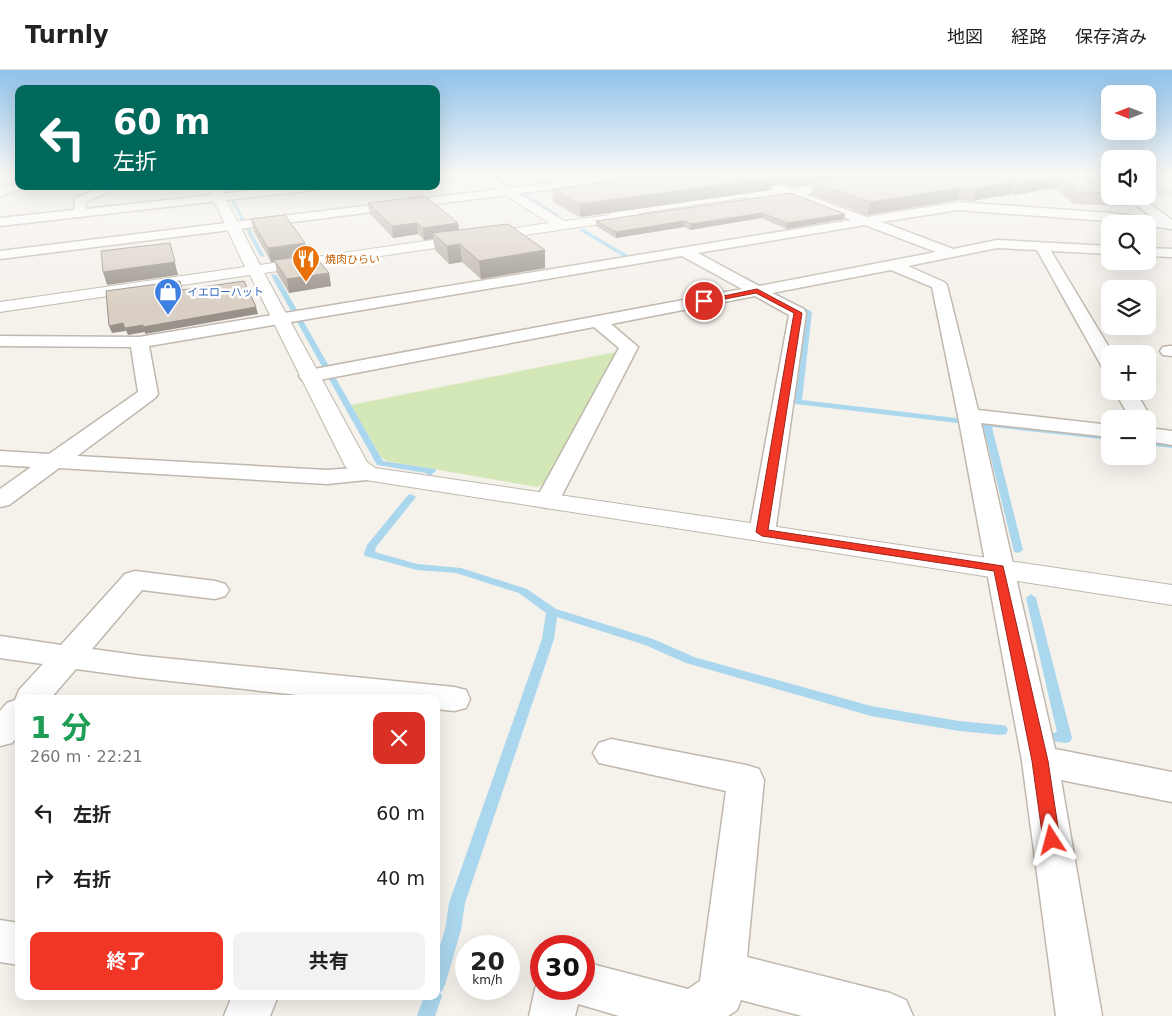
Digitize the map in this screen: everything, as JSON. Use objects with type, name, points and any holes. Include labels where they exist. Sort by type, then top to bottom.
[{"type":"street","points":[[0,222],[39,218]]},
{"type":"street","points":[[237,218],[241,225],[252,267],[292,317],[322,374],[357,466],[368,474]]},
{"type":"street","points":[[0,255],[296,218]]},
{"type":"street","points":[[552,218],[559,223]]},
{"type":"street","points":[[0,300],[252,267],[593,218]]},
{"type":"street","points":[[858,218],[951,253]]},
{"type":"street","points":[[0,341],[139,342],[885,218]]},
{"type":"street","points":[[1120,218],[1172,226]]},
{"type":"street","points":[[1161,218],[1172,226]]},
{"type":"street","points":[[322,374],[997,244],[1101,250]]},
{"type":"street","points":[[1042,247],[1101,349]]},
{"type":"street","points":[[684,251],[762,290],[798,313],[762,532]]},
{"type":"street","points":[[1156,252],[1172,253]]},
{"type":"street","points":[[893,265],[939,284],[970,420],[1040,761],[1079,1016]]},
{"type":"street","points":[[0,307],[252,267]]},
{"type":"street","points":[[547,501],[629,347],[597,321]]},
{"type":"street","points":[[0,500],[148,394],[139,342]]},
{"type":"street","points":[[970,420],[1101,430]]},
{"type":"street","points":[[1156,433],[1172,438]]},
{"type":"street","points":[[0,458],[333,478],[368,474],[1172,595]]},
{"type":"street","points":[[35,695],[135,580],[215,590]]},
{"type":"street","points":[[0,647],[143,667],[382,695]]},
{"type":"street","points":[[440,698],[454,699]]},
{"type":"street","points":[[0,733],[15,716]]},
{"type":"street","points":[[595,987],[692,1013],[721,994],[746,780],[611,753]]},
{"type":"street","points":[[1040,761],[1172,787]]},
{"type":"street","points":[[0,941],[15,943]]},
{"type":"street","points":[[723,973],[890,1016]]},
{"type":"street","points":[[247,1016],[253,1000]]},
{"type":"street","points":[[552,1016],[556,1000]]},
{"type":"green space","points":[[621,351],[547,483],[537,487],[387,461],[381,457],[351,405]]},
{"type":"building","points":[[287,218],[305,243],[268,248],[251,219]]},
{"type":"building","points":[[384,218],[452,218],[458,223],[423,228],[417,223],[392,226]]},
{"type":"building","points":[[616,218],[729,218],[691,224],[684,221],[616,232],[596,221]]},
{"type":"building","points":[[775,218],[818,218],[787,223]]},
{"type":"building","points":[[508,224],[545,250],[479,261],[460,244],[447,246],[433,233]]},
{"type":"building","points":[[170,243],[175,262],[103,272],[101,251]]},
{"type":"building","points":[[314,255],[329,273],[287,279],[274,260]]},
{"type":"building","points":[[180,281],[182,290],[244,281],[256,307],[143,327],[143,325],[125,328],[123,323],[109,326],[106,291]]},
{"type":"waterway","points":[[242,218],[263,256]]},
{"type":"waterway","points":[[582,230],[638,263]]},
{"type":"waterway","points":[[274,275],[380,463],[432,471],[430,473]]},
{"type":"waterway","points":[[740,276],[809,312],[798,402],[1101,437]]},
{"type":"waterway","points":[[987,424],[1018,550]]},
{"type":"waterway","points":[[1156,444],[1172,445]]},
{"type":"waterway","points":[[411,497],[371,547],[369,554],[417,567],[457,570],[523,591],[552,612]]},
{"type":"waterway","points":[[1031,598],[1065,738],[1058,737]]},
{"type":"waterway","points":[[440,972],[453,930],[457,903],[548,639],[552,612]]},
{"type":"waterway","points":[[552,612],[649,642],[690,660],[871,711],[959,726],[1001,730]]},
{"type":"waterway","points":[[426,1016],[432,1000]]},
{"type":"place","name":"焼肉ひらい","points":[[306,283]]},
{"type":"place","name":"イエローハット","points":[[168,316]]},
{"type":"route","points":[[704,301],[757,291],[798,313],[762,532],[999,568],[1040,761],[1052,840]]}]
